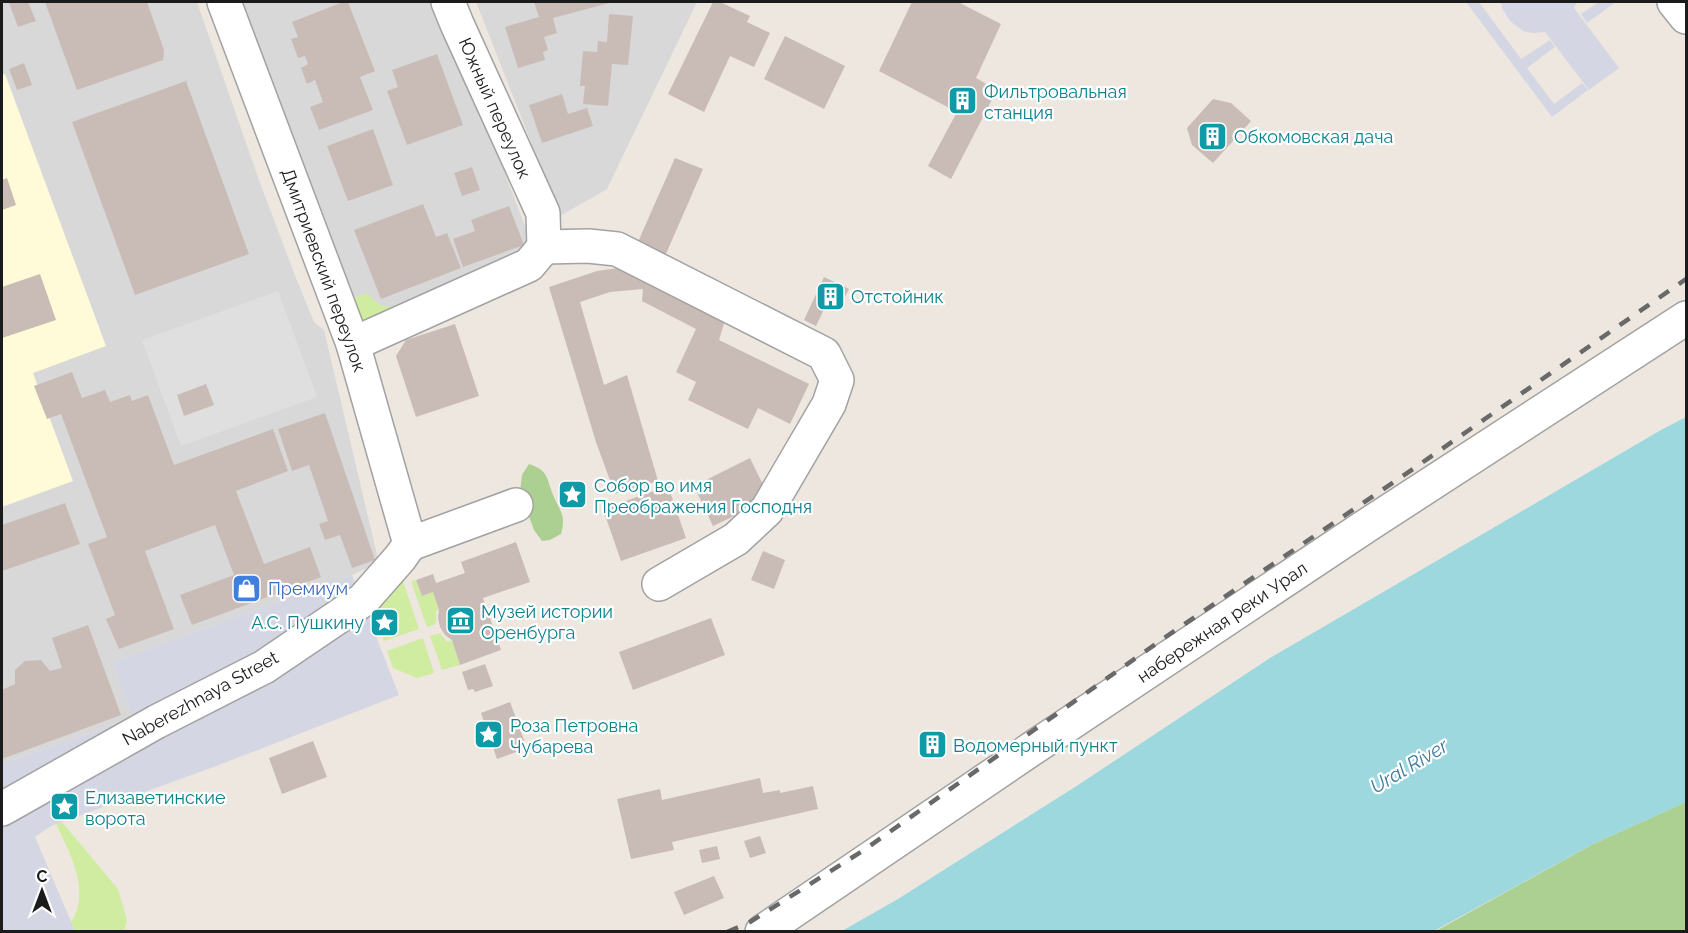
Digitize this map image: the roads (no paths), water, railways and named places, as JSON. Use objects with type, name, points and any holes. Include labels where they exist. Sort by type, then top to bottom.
[{"type":"street","name":"Дмитриевский переулок","points":[[224,2],[353,344],[410,544]]},
{"type":"street","name":"Южный переулок","points":[[448,2],[543,213],[544,247]]},
{"type":"street","points":[[1674,2],[1686,17]]},
{"type":"street","points":[[353,344],[529,265],[544,247],[588,246],[617,249],[824,354],[837,380],[830,404],[767,510],[736,539],[659,584]]},
{"type":"street","name":"набережная реки Урал","points":[[762,932],[1356,532],[1686,318]]},
{"type":"street","points":[[410,544],[516,505]]},
{"type":"street","name":"Naberezhnaya Street","points":[[2,809],[156,722],[264,667],[363,600],[410,544]]},
{"type":"water","name":"Ural River","points":[[1686,417],[1686,802],[1593,844],[1434,931],[842,931],[898,899],[1075,787],[1270,658]]},
{"type":"railway","points":[[727,932],[750,922],[864,850],[1167,636],[1413,469],[1686,279]]},
{"type":"place","name":"Фильтровальная станция","points":[[963,101]]},
{"type":"place","name":"Обкомовская дача","points":[[1213,136]]},
{"type":"place","name":"Отстойник","points":[[830,296]]},
{"type":"place","name":"Собор во имя Преображения Господня","points":[[573,495]]},
{"type":"place","name":"Премиум","points":[[247,588]]},
{"type":"place","name":"Музей истории Оренбурга","points":[[460,621]]},
{"type":"place","name":"А.С. Пушкину","points":[[385,622]]},
{"type":"place","name":"Роза Петровна Чубарева","points":[[489,735]]},
{"type":"place","name":"Водомерный пункт","points":[[932,745]]},
{"type":"place","name":"Елизаветинские ворота","points":[[64,807]]}]
